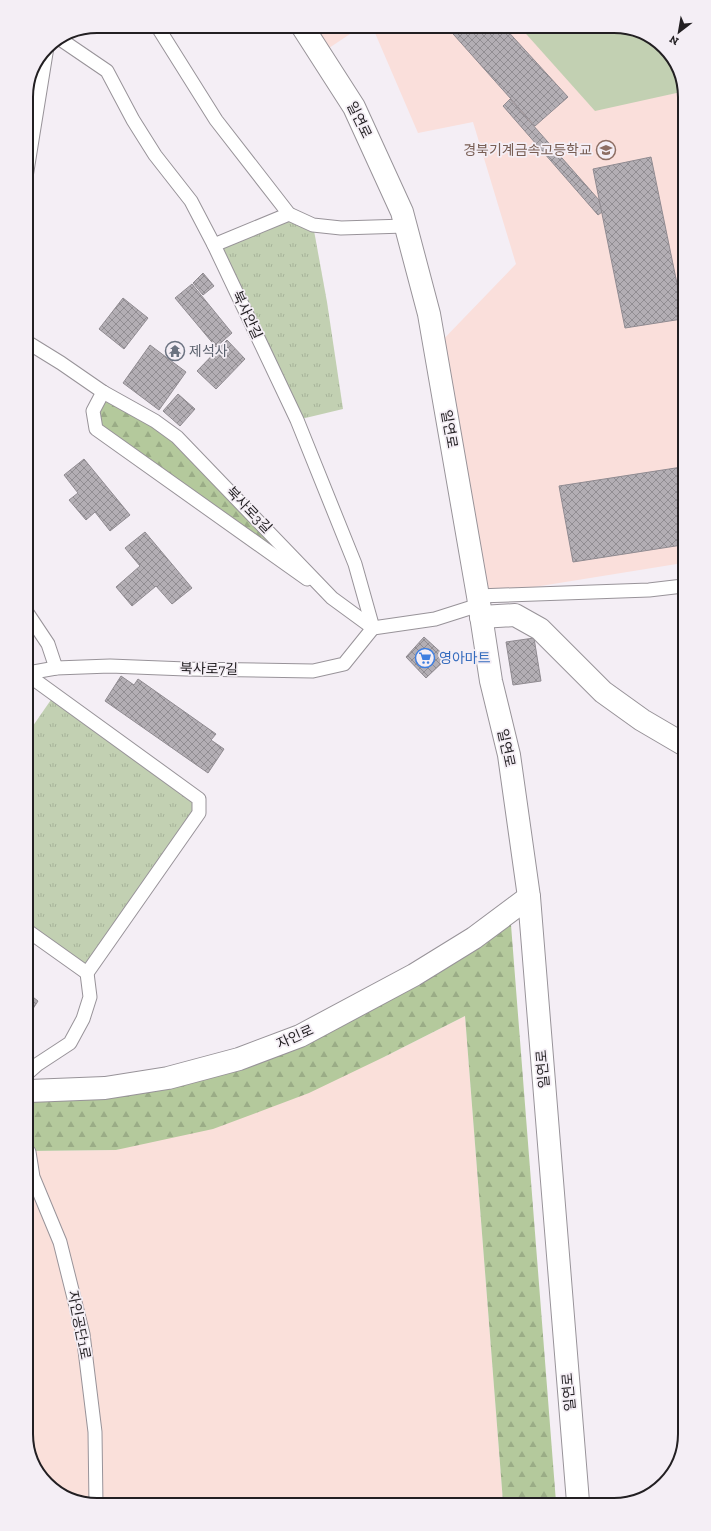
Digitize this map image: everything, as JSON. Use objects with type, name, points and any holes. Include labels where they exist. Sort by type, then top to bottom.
[{"type":"street","name":"일연로","points":[[306,33],[354,107],[402,212],[428,314],[491,681],[509,755],[529,897],[578,1498]]},
{"type":"street","points":[[479,606],[516,615],[540,629],[603,692],[642,720],[678,741]]},
{"type":"street","name":"자인로","points":[[33,1091],[105,1088],[168,1078],[239,1059],[300,1036],[414,975],[474,938],[529,897]]},
{"type":"lane","points":[[161,33],[216,120],[289,214],[313,225],[341,228],[405,226]]},
{"type":"lane","name":"북사안길","points":[[66,42],[107,71],[133,120],[155,155],[192,201],[297,420],[355,564],[373,628]]},
{"type":"lane","points":[[33,134],[45,61]]},
{"type":"lane","points":[[214,245],[289,214]]},
{"type":"lane","name":"북사로3길","points":[[33,346],[103,392],[155,421],[177,437],[332,598],[373,628]]},
{"type":"lane","points":[[103,392],[93,411],[96,430],[332,598]]},
{"type":"lane","points":[[373,628],[435,620],[479,606],[678,587]]},
{"type":"lane","points":[[33,622],[48,644],[56,668]]},
{"type":"lane","name":"북사로7길","points":[[33,673],[56,668],[110,666],[313,671],[344,664],[373,628]]},
{"type":"lane","points":[[33,678],[199,799],[199,813],[87,974],[90,997],[83,1019],[70,1043],[33,1068]]},
{"type":"lane","points":[[33,935],[87,974]]},
{"type":"lane","name":"자인공단1로","points":[[33,1177],[60,1242],[83,1334],[95,1432],[96,1498]]},
{"type":"shaded area","points":[[306,33],[352,33],[320,54]]},
{"type":"shaded area","points":[[375,33],[618,33],[630,35],[653,46],[665,58],[675,77],[678,98],[678,564],[478,596],[435,348],[516,264],[473,122],[418,133]]},
{"type":"shaded area","points":[[465,1016],[503,1498],[93,1498],[77,1495],[58,1485],[46,1473],[36,1454],[33,1434],[33,1151],[116,1150],[384,1057]]},
{"type":"green space","points":[[525,33],[618,33],[638,38],[653,46],[665,58],[675,77],[678,93],[595,111]]},
{"type":"green space","points":[[289,214],[313,225],[327,302],[343,409],[297,420],[214,245]]},
{"type":"green space","points":[[103,392],[155,421],[332,598],[96,429]]},
{"type":"green space","points":[[55,694],[199,799],[199,813],[87,973],[33,935],[33,726]]},
{"type":"green space","points":[[510,912],[556,1498],[503,1498],[465,1016],[309,1093],[213,1129],[116,1150],[33,1151],[33,1090],[239,1059]]},
{"type":"building","points":[[452,33],[509,33],[568,97],[535,126]]},
{"type":"building","points":[[510,99],[599,200],[602,212],[598,215],[503,106]]},
{"type":"building","points":[[651,157],[678,289],[678,320],[625,328],[593,169]]},
{"type":"building","points":[[203,273],[214,286],[203,295],[193,283]]},
{"type":"building","points":[[192,284],[232,333],[216,347],[175,298]]},
{"type":"building","points":[[123,298],[148,318],[124,349],[99,329]]},
{"type":"building","points":[[227,340],[245,359],[216,389],[197,371]]},
{"type":"building","points":[[150,345],[186,372],[159,410],[123,383]]},
{"type":"building","points":[[178,394],[195,409],[180,426],[163,411]]},
{"type":"building","points":[[84,459],[130,515],[110,531],[95,512],[86,520],[69,500],[78,493],[64,475]]},
{"type":"building","points":[[678,468],[678,546],[573,562],[559,486]]},
{"type":"building","points":[[145,532],[192,588],[172,604],[156,586],[132,606],[116,587],[140,566],[125,548]]},
{"type":"building","points":[[424,637],[447,658],[426,678],[406,657]]},
{"type":"building","points":[[534,638],[541,681],[513,685],[506,642]]},
{"type":"building","points":[[121,676],[134,685],[138,679],[216,734],[211,740],[224,749],[208,773],[105,701]]},
{"type":"building","points":[[33,997],[38,1001],[33,1009]]},
{"type":"place","name":"경북기계금속고등학교","points":[[606,150]]},
{"type":"place","name":"제석사","points":[[175,351]]},
{"type":"place","name":"영아마트","points":[[425,658]]}]
